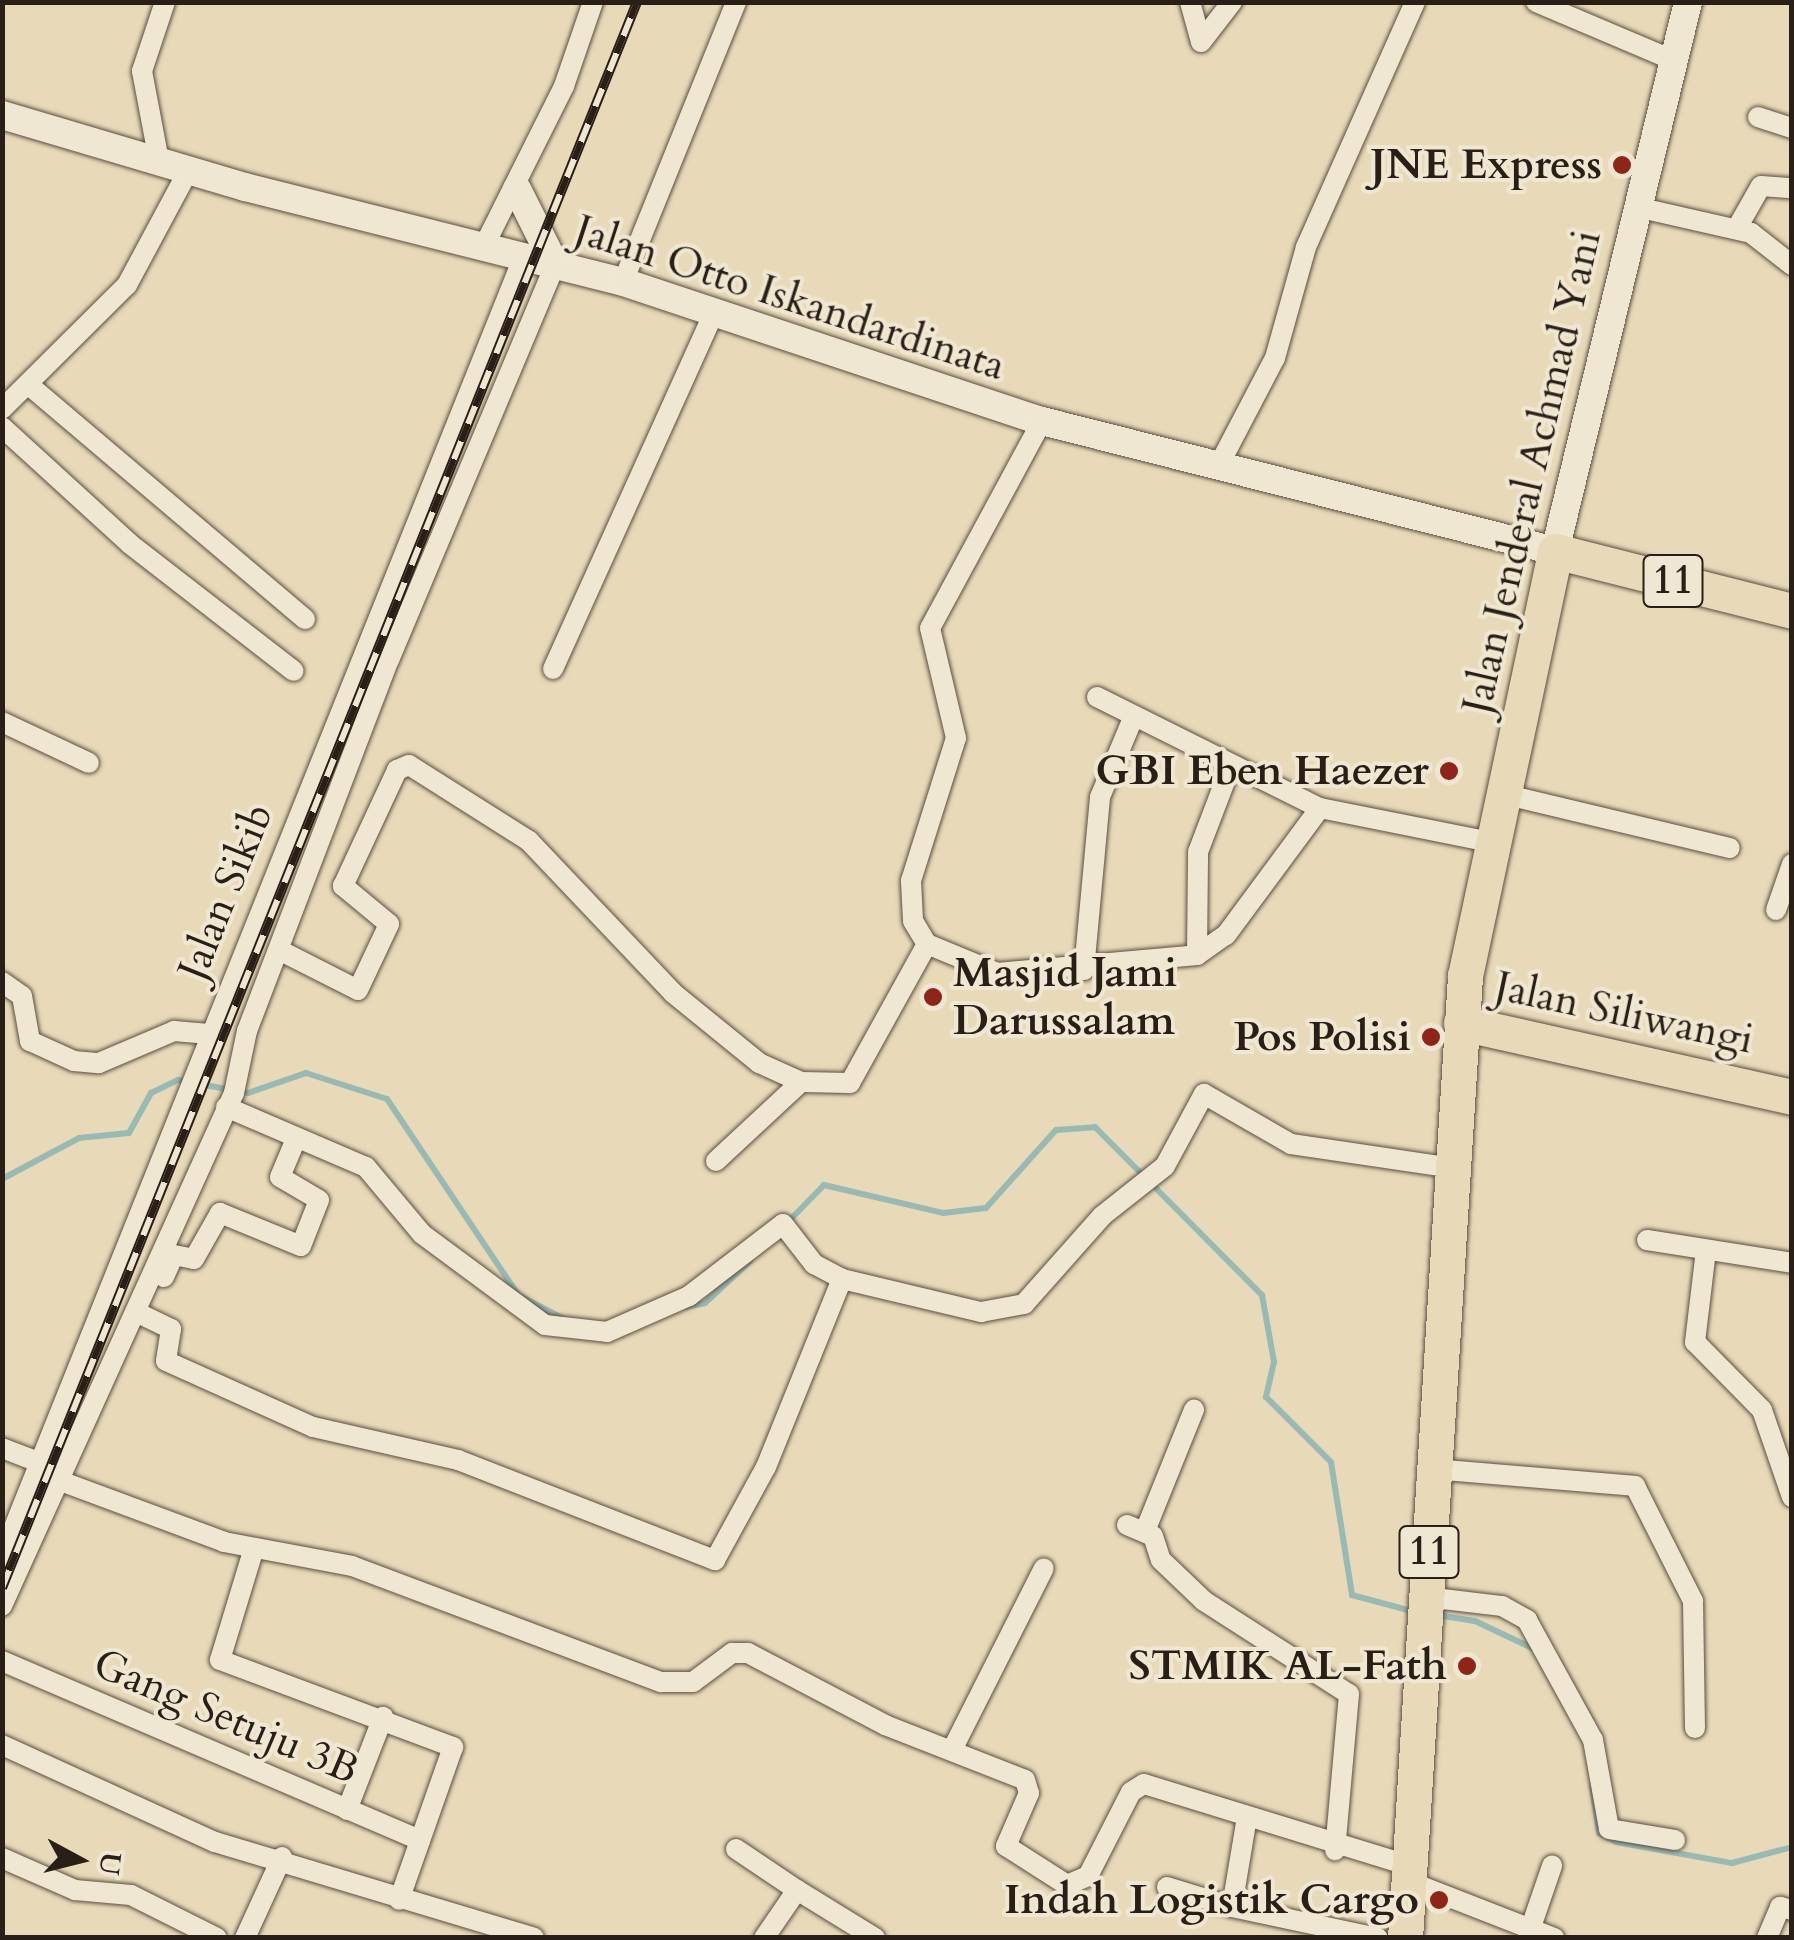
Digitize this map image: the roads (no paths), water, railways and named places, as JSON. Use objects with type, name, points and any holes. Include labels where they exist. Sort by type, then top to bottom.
[{"type":"highway","name":"11","points":[[1556,551],[1792,611]]},
{"type":"highway","name":"Jalan Jenderal Achmad Yani","points":[[1460,1024],[1490,842],[1556,551]]},
{"type":"highway","name":"Jalan Siliwangi","points":[[1447,1167],[1460,1024],[1792,1097]]},
{"type":"highway","name":"11","points":[[1404,1938],[1434,1469],[1449,1305],[1447,1167]]},
{"type":"main road","name":"Jalan Jenderal Achmad Yani","points":[[1556,551],[1688,2]]},
{"type":"main road","name":"Jalan Otto Iskandardinata","points":[[2,114],[188,171],[623,282],[1042,421],[1556,551]]},
{"type":"main road","points":[[517,189],[555,264]]},
{"type":"street","points":[[159,162],[142,71],[165,2]]},
{"type":"street","points":[[484,246],[517,189],[594,2]]},
{"type":"street","points":[[623,282],[736,2]]},
{"type":"street","points":[[1190,2],[1200,42],[1232,2]]},
{"type":"street","points":[[1220,463],[1275,358],[1306,247],[1414,2]]},
{"type":"street","points":[[1536,2],[1675,61]]},
{"type":"street","points":[[1758,117],[1792,128]]},
{"type":"street","points":[[2,409],[127,285],[188,171]]},
{"type":"street","points":[[1738,228],[1761,186],[1792,188]]},
{"type":"street","points":[[1641,208],[1738,228],[1792,265]]},
{"type":"street","name":"Jalan Sikib","points":[[2,1558],[48,1471],[210,1034],[524,256]]},
{"type":"street","points":[[2,1606],[48,1471],[136,1312],[230,1100],[281,951],[555,264]]},
{"type":"street","points":[[554,668],[714,312]]},
{"type":"street","points":[[29,386],[305,620]]},
{"type":"street","points":[[1042,421],[930,628],[956,738],[912,881],[914,921],[927,944],[998,973],[1084,970],[1197,955],[1226,935],[1320,808]]},
{"type":"street","points":[[2,428],[130,544],[294,670]]},
{"type":"street","points":[[1098,697],[1230,768],[1320,808],[1490,842]]},
{"type":"street","points":[[1084,970],[1100,797],[1133,718]]},
{"type":"street","points":[[2,722],[89,763]]},
{"type":"street","points":[[281,951],[358,990],[389,924],[343,888],[397,770],[415,767],[529,841],[673,993],[758,1063],[801,1082],[850,1082],[927,944]]},
{"type":"street","points":[[1197,955],[1198,852],[1230,768]]},
{"type":"street","points":[[1502,794],[1730,848]]},
{"type":"street","points":[[330,827],[363,839]]},
{"type":"street","points":[[1776,910],[1792,864]]},
{"type":"street","points":[[2,982],[22,996],[30,1041],[74,1061],[99,1062],[174,1032],[210,1034]]},
{"type":"street","points":[[716,1161],[801,1082]]},
{"type":"street","points":[[230,1100],[296,1139],[366,1167],[438,1248],[545,1325],[607,1332],[632,1315],[689,1296],[786,1226],[814,1264],[842,1279],[981,1312],[1024,1304],[1102,1216],[1165,1166],[1204,1094],[1291,1144],[1447,1167]]},
{"type":"street","points":[[158,1291],[174,1254],[194,1259],[220,1214],[301,1246],[319,1205],[280,1176],[296,1139]]},
{"type":"street","points":[[1647,1240],[1792,1262]]},
{"type":"street","points":[[1706,1250],[1695,1342],[1762,1410],[1792,1497]]},
{"type":"street","points":[[136,1312],[171,1329],[166,1361],[314,1427],[458,1460],[715,1560],[766,1467],[842,1279]]},
{"type":"street","points":[[1194,1410],[1136,1528],[1204,1601],[1348,1694],[1335,1850]]},
{"type":"street","points":[[2,1448],[48,1471],[254,1548],[352,1566],[660,1682],[693,1682],[732,1652],[748,1653],[886,1725],[954,1746],[1025,1780],[1029,1793],[1006,1846],[1067,1885],[1088,1876],[1138,1786],[1247,1817],[1408,1873],[1554,1938]]},
{"type":"street","points":[[1434,1469],[1635,1486],[1693,1601],[1695,1728]]},
{"type":"street","points":[[254,1548],[220,1660],[453,1746],[399,1900]]},
{"type":"street","points":[[954,1746],[1044,1568]]},
{"type":"street","points":[[1426,1596],[1502,1606],[1527,1620],[1593,1740],[1609,1829],[1674,1840]]},
{"type":"street","name":"Gang Setuju 3B","points":[[2,1661],[420,1840]]},
{"type":"street","points":[[347,1810],[383,1717]]},
{"type":"street","points":[[2,1745],[197,1835],[282,1857],[399,1900],[528,1936]]},
{"type":"street","points":[[1232,1906],[1247,1817]]},
{"type":"street","points":[[736,1849],[875,1938]]},
{"type":"street","points":[[245,1938],[282,1857]]},
{"type":"street","points":[[2,1858],[75,1890],[131,1895],[217,1938]]},
{"type":"street","points":[[1531,1926],[1552,1866]]},
{"type":"street","points":[[1167,1888],[1378,1938]]},
{"type":"street","points":[[764,1938],[797,1890]]},
{"type":"street","points":[[1767,1938],[1780,1908],[1792,1910]]},
{"type":"waterway","points":[[2,1179],[79,1138],[129,1133],[151,1093],[178,1080],[248,1093],[306,1073],[387,1099],[518,1295],[568,1321]]},
{"type":"waterway","points":[[787,1223],[824,1185],[943,1213],[986,1208],[1056,1130],[1095,1127],[1262,1295],[1274,1362],[1266,1397],[1331,1462],[1352,1595],[1415,1612]]},
{"type":"waterway","points":[[685,1307],[705,1303],[750,1261]]},
{"type":"waterway","points":[[1437,1615],[1475,1621],[1532,1648]]},
{"type":"waterway","points":[[1592,1785],[1599,1833],[1616,1842],[1732,1863],[1792,1847]]},
{"type":"railway","points":[[2,1588],[637,2]]},
{"type":"place","name":"JNE Express","points":[[1622,165]]},
{"type":"place","name":"GBI Eben Haezer","points":[[1449,771]]},
{"type":"place","name":"Masjid Jami Darussalam","points":[[933,997]]},
{"type":"place","name":"Pos Polisi","points":[[1431,1037]]},
{"type":"place","name":"STMIK AL-Fath","points":[[1467,1666]]},
{"type":"place","name":"Indah Logistik Cargo","points":[[1439,1900]]}]
